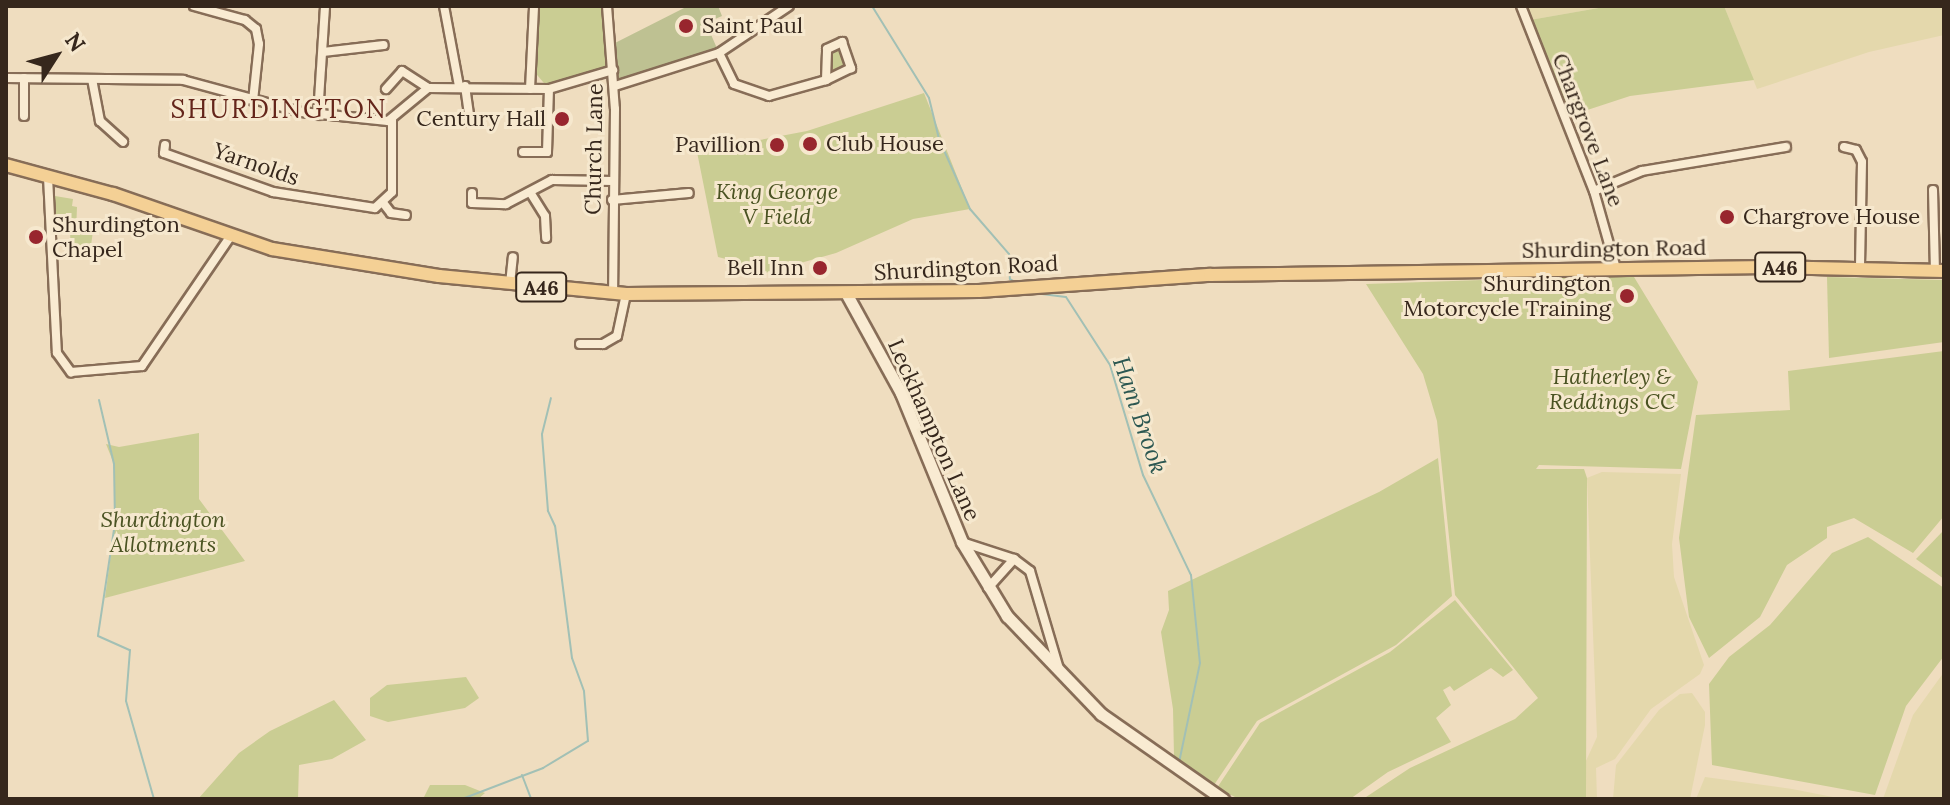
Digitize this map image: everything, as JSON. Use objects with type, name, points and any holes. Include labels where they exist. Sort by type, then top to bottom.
[{"type":"main road","name":"Shurdington Road","points":[[6,165],[230,237],[307,256],[510,284],[620,294],[979,291],[1130,277],[1616,269],[1940,271]]},
{"type":"street","points":[[194,6],[245,20],[256,29],[260,40],[253,101]]},
{"type":"street","points":[[318,115],[325,6]]},
{"type":"street","points":[[444,6],[470,122]]},
{"type":"street","points":[[530,89],[534,6]]},
{"type":"street","name":"Church Lane","points":[[580,344],[603,344],[617,336],[620,294],[612,200],[615,86],[607,6]]},
{"type":"street","points":[[615,86],[719,53],[789,6]]},
{"type":"street","name":"Chargrove Lane","points":[[1521,6],[1594,191],[1616,269]]},
{"type":"street","points":[[719,53],[729,79],[751,94],[775,95],[826,80],[851,68],[842,42],[827,49],[826,80]]},
{"type":"street","points":[[323,52],[384,45]]},
{"type":"street","points":[[386,89],[402,71],[428,88],[549,89],[613,70]]},
{"type":"street","points":[[6,78],[183,80],[253,101],[318,115],[392,120],[428,88]]},
{"type":"street","points":[[24,78],[24,116]]},
{"type":"street","points":[[92,79],[100,121],[123,142]]},
{"type":"street","points":[[523,152],[547,152],[549,89]]},
{"type":"street","points":[[384,204],[392,192],[392,120]]},
{"type":"street","points":[[1594,191],[1642,171],[1786,147]]},
{"type":"street","points":[[1844,147],[1856,150],[1862,162],[1860,269]]},
{"type":"street","name":"Yarnolds","points":[[164,153],[299,198],[375,208],[384,204],[391,213],[406,215]]},
{"type":"street","points":[[48,177],[57,353],[71,372],[142,366],[230,237]]},
{"type":"street","points":[[471,214],[472,198],[506,204],[561,179],[613,181]]},
{"type":"street","points":[[1933,190],[1940,271]]},
{"type":"street","points":[[530,192],[545,216],[546,238]]},
{"type":"street","points":[[612,200],[689,193]]},
{"type":"street","points":[[510,284],[513,257]]},
{"type":"street","name":"Leckhampton Lane","points":[[846,293],[901,393],[962,542],[988,588],[1061,678],[1130,736],[1223,799]]},
{"type":"street","name":"Leckhampton Lane","points":[[962,542],[1014,559]]},
{"type":"street","points":[[988,588],[1014,559],[1036,580],[1061,678]]},
{"type":"shaded area","points":[[1526,6],[1610,6],[1530,20]]},
{"type":"shaded area","points":[[1724,6],[1944,6],[1944,35],[1869,52],[1757,89]]},
{"type":"shaded area","points":[[1602,472],[1681,474],[1672,544],[1674,577],[1704,665],[1700,674],[1651,709],[1615,759],[1596,768],[1597,799],[1585,799],[1585,763],[1597,737],[1587,478]]},
{"type":"shaded area","points":[[1944,672],[1944,799],[1883,799],[1913,715]]},
{"type":"shaded area","points":[[1692,693],[1705,712],[1705,725],[1690,799],[1613,799],[1616,765],[1659,710],[1680,694]]},
{"type":"shaded area","points":[[1705,777],[1792,789],[1843,799],[1696,799]]},
{"type":"green space","points":[[534,6],[607,6],[613,70],[549,89],[532,69]]},
{"type":"green space","points":[[688,6],[718,6],[722,16],[706,23],[719,53],[615,86],[611,45]]},
{"type":"green space","points":[[1610,6],[1724,6],[1754,80],[1630,96],[1566,117],[1530,20]]},
{"type":"green space","points":[[839,42],[852,63],[836,73],[830,68],[828,47]]},
{"type":"green space","name":"King George V Field","points":[[924,93],[970,209],[913,219],[836,253],[765,273],[740,275],[738,262],[718,257],[697,152],[807,131]]},
{"type":"green space","points":[[55,196],[73,199],[72,206],[77,207],[76,232],[93,231],[89,260],[71,260],[70,229],[56,229]]},
{"type":"green space","name":"Hatherley & Reddings CC","points":[[1531,274],[1634,277],[1698,382],[1681,469],[1539,465],[1536,469],[1584,469],[1587,478],[1586,799],[1363,799],[1410,768],[1515,719],[1538,698],[1455,595],[1437,421],[1423,374],[1366,284],[1482,280],[1530,282],[1531,287]]},
{"type":"green space","points":[[1827,277],[1944,280],[1944,342],[1829,358]]},
{"type":"green space","points":[[1944,351],[1944,516],[1913,553],[1854,518],[1827,527],[1827,538],[1787,565],[1760,617],[1709,658],[1689,617],[1679,538],[1696,415],[1790,410],[1788,371]]},
{"type":"green space","name":"Shurdington Allotments","points":[[199,433],[199,499],[245,561],[105,598],[115,523],[114,464],[106,444],[119,447]]},
{"type":"green space","points":[[1438,458],[1452,596],[1396,645],[1257,721],[1214,785],[1182,764],[1174,756],[1173,709],[1161,632],[1169,610],[1168,591],[1379,492]]},
{"type":"green space","points":[[1944,530],[1944,579],[1916,559]]},
{"type":"green space","points":[[1868,537],[1944,588],[1944,656],[1906,706],[1875,795],[1712,765],[1709,684],[1729,657],[1770,625],[1832,553]]},
{"type":"green space","points":[[1455,600],[1513,670],[1503,677],[1491,668],[1454,691],[1450,686],[1443,690],[1451,705],[1436,718],[1451,742],[1388,772],[1350,799],[1239,799],[1217,788],[1260,723],[1390,652]]},
{"type":"green space","points":[[466,677],[479,698],[465,708],[388,722],[370,716],[370,698],[387,685]]},
{"type":"green space","points":[[334,700],[366,740],[332,759],[299,765],[298,799],[198,799],[239,753],[270,731]]},
{"type":"green space","points":[[430,785],[465,785],[485,793],[478,799],[423,799]]},
{"type":"waterway","name":"Ham Brook","points":[[872,6],[929,98],[939,139],[970,209],[1009,254],[1010,279],[1015,282]]},
{"type":"waterway","name":"Ham Brook","points":[[1034,293],[1066,297],[1110,365],[1143,475],[1191,575],[1200,663],[1179,763]]},
{"type":"waterway","points":[[462,799],[543,768],[588,741],[584,691],[572,658],[555,526],[548,511],[542,434],[551,398]]},
{"type":"waterway","points":[[99,400],[114,464],[115,523],[98,636],[130,650],[126,701],[154,799]]},
{"type":"waterway","points":[[522,775],[531,799]]},
{"type":"waterway","name":"Ham Brook","points":[[1190,783],[1213,799]]},
{"type":"place","name":"Saint Paul","points":[[686,26]]},
{"type":"place","name":"Century Hall","points":[[562,119]]},
{"type":"place","name":"Club House","points":[[810,144]]},
{"type":"place","name":"Pavillion","points":[[777,145]]},
{"type":"place","name":"Chargrove House","points":[[1727,217]]},
{"type":"place","name":"Shurdington Chapel","points":[[36,237]]},
{"type":"place","name":"Bell Inn","points":[[820,268]]},
{"type":"place","name":"Shurdington Motorcycle Training","points":[[1627,296]]},
{"type":"district","name":"SHURDINGTON","points":[[279,109]]}]
